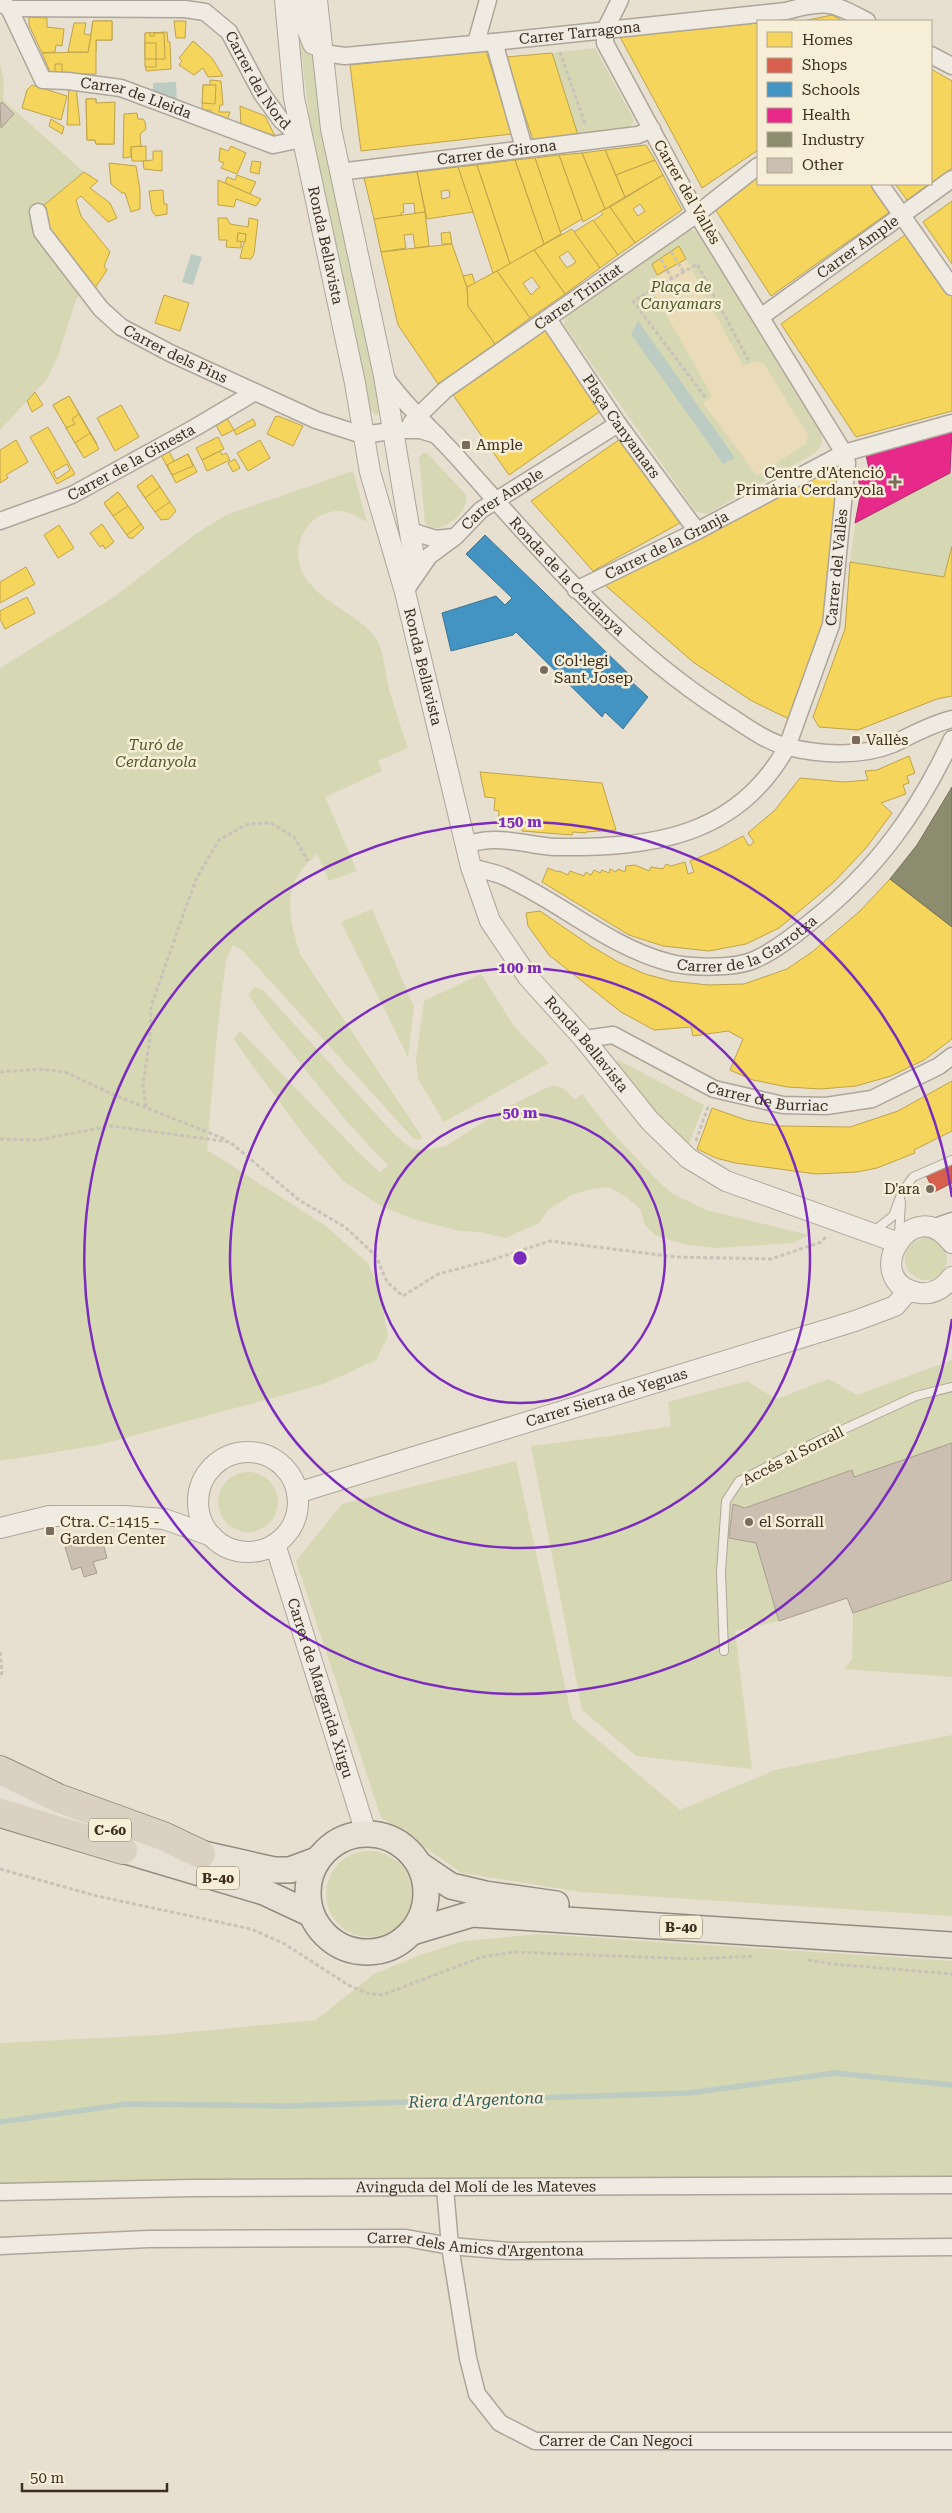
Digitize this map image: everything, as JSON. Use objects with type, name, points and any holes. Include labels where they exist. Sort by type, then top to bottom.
[{"type":"highway","points":[[0,1770],[58,1798],[163,1836],[201,1854]]},
{"type":"highway","name":"B-40","points":[[8,1810],[123,1850]]},
{"type":"main road","name":"C-60","points":[[8,1810],[201,1854]]},
{"type":"main road","name":"B-40","points":[[201,1854],[274,1870],[290,1870],[316,1860],[339,1842],[366,1833],[390,1839],[410,1850],[420,1865],[426,1882],[427,1900],[422,1917],[412,1932],[399,1943],[383,1950],[357,1951],[332,1942],[320,1930],[311,1914],[307,1896],[309,1877],[316,1860]]},
{"type":"main road","name":"B-40","points":[[123,1850],[264,1892],[311,1914]]},
{"type":"main road","name":"B-40","points":[[420,1865],[451,1886],[485,1894],[555,1904],[652,1910],[792,1926],[952,1937]]},
{"type":"main road","name":"B-40","points":[[412,1932],[472,1914],[952,1946]]},
{"type":"street","name":"Ronda Bellavista","points":[[285,0],[294,98],[354,383],[362,435],[405,592],[470,867],[490,921],[528,977],[584,1039],[650,1121],[680,1151],[708,1172],[726,1181],[897,1241]]},
{"type":"street","name":"Ronda Bellavista","points":[[302,0],[306,26],[312,42],[323,54]]},
{"type":"street","name":"Ronda Bellavista","points":[[317,0],[331,129],[396,430],[413,551],[405,592]]},
{"type":"street","points":[[320,29],[325,0]]},
{"type":"street","points":[[476,43],[488,0]]},
{"type":"street","points":[[605,30],[620,0]]},
{"type":"street","name":"Carrer Tarragona","points":[[323,54],[345,56],[605,30],[788,16],[809,2],[834,4],[865,20]]},
{"type":"street","name":"Carrer de Lleida","points":[[4,6],[43,80],[108,85],[121,88],[273,145],[302,139]]},
{"type":"street","name":"Carrer del Nord","points":[[4,6],[185,9],[205,12],[229,32],[262,94],[281,120],[302,139]]},
{"type":"street","name":"Carrer del Vallès","points":[[465,844],[492,840],[555,847],[624,845],[697,830],[736,809],[756,791],[778,763],[787,747],[831,625],[847,463],[844,453],[762,316],[697,214],[605,43],[605,30]]},
{"type":"street","points":[[494,42],[524,148]]},
{"type":"street","points":[[932,56],[952,66]]},
{"type":"street","name":"Carrer de Girona","points":[[339,172],[524,148],[638,136],[652,129]]},
{"type":"street","name":"Carrer Trinitat","points":[[396,430],[410,424],[418,414],[445,390],[697,214],[757,167]]},
{"type":"street","name":"Carrer Ample","points":[[762,316],[952,179]]},
{"type":"street","points":[[881,185],[952,287]]},
{"type":"street","name":"Carrer dels Pins","points":[[38,212],[42,232],[100,309],[122,327],[170,353],[316,420],[362,435]]},
{"type":"street","name":"Plaça Canyamars","points":[[548,319],[618,424],[697,531]]},
{"type":"street","name":"Ronda de la Cerdanya","points":[[384,376],[395,392],[418,414],[576,590],[685,687],[758,734],[787,747],[843,753],[871,751],[952,719]]},
{"type":"street","name":"Carrer de la Ginesta","points":[[0,521],[72,495],[196,428],[255,392]]},
{"type":"street","name":"Carrer de la Granja","points":[[576,590],[697,531],[844,453],[952,423]]},
{"type":"street","name":"Carrer Ample","points":[[405,592],[429,556],[456,536],[481,510],[618,424]]},
{"type":"street","points":[[362,435],[396,430],[420,430],[437,435]]},
{"type":"street","name":"Ronda Bellavista","points":[[376,489],[391,515],[410,531]]},
{"type":"street","points":[[410,531],[436,539],[456,536]]},
{"type":"street","name":"Carrer de la Garrotxa","points":[[470,867],[502,875],[632,949],[667,962],[691,966],[752,961],[788,940],[830,907],[890,846],[930,785],[952,739]]},
{"type":"street","name":"Carrer de Burriac","points":[[584,1039],[613,1035],[714,1089],[783,1105],[826,1106],[872,1098],[939,1066],[952,1056]]},
{"type":"street","points":[[952,1221],[932,1228],[917,1228],[904,1234],[897,1241],[891,1257],[893,1272],[908,1290],[932,1292],[952,1297]]},
{"type":"street","points":[[932,1228],[940,1231],[952,1243]]},
{"type":"street","points":[[932,1292],[940,1289],[952,1278]]},
{"type":"street","name":"Carrer Sierra de Yeguas","points":[[298,1493],[870,1316],[895,1306],[908,1290]]},
{"type":"street","points":[[0,1528],[49,1516],[164,1519],[212,1536],[228,1547],[243,1551],[262,1549],[275,1544],[291,1527],[298,1505],[298,1493],[288,1472],[280,1463],[258,1452],[232,1454],[220,1461],[203,1481],[199,1493],[199,1508],[203,1523],[212,1536]]},
{"type":"street","points":[[164,1519],[179,1512],[199,1493]]},
{"type":"street","name":"Carrer de Margarida Xirgu","points":[[275,1544],[366,1833]]},
{"type":"street","name":"Avinguda del Molí de les Mateves","points":[[0,2192],[192,2188],[952,2186]]},
{"type":"street","name":"Carrer de Can Negoci","points":[[445,2188],[450,2246],[468,2358],[477,2394],[500,2423],[535,2441],[952,2442]]},
{"type":"street","name":"Carrer dels Amics d'Argentona","points":[[0,2246],[148,2239],[396,2238],[450,2246],[509,2251],[952,2247]]},
{"type":"lane","points":[[872,1232],[893,1216],[902,1192],[913,1177],[952,1160]]},
{"type":"lane","points":[[897,1241],[902,1192]]},
{"type":"lane","name":"Accés al Sorrall","points":[[724,1651],[721,1572],[726,1501],[739,1481],[816,1442],[916,1396],[952,1387]]},
{"type":"path","points":[[561,54],[591,142]]},
{"type":"path","points":[[671,251],[684,272]]},
{"type":"path","points":[[705,397],[633,301],[696,264],[750,363]]},
{"type":"path","points":[[664,266],[672,279]]},
{"type":"path","points":[[146,1107],[143,1086],[150,1037],[151,1006],[196,879],[219,840],[247,824],[270,823],[294,836],[308,862]]},
{"type":"path","points":[[0,1072],[39,1069],[65,1072],[230,1142],[299,1200],[345,1227],[376,1256],[387,1282],[403,1296],[438,1274],[488,1262],[550,1241],[676,1257],[771,1259],[821,1242],[828,1235]]},
{"type":"path","points":[[696,1141],[714,1089]]},
{"type":"path","points":[[0,1139],[37,1140],[111,1126],[230,1142]]},
{"type":"path","points":[[0,1652],[2,1672],[0,1678]]},
{"type":"path","points":[[0,1869],[97,1896],[251,1929],[283,1943],[350,1986],[366,1993],[382,1995],[482,1957],[514,1952],[694,1959],[764,1956]]},
{"type":"path","points":[[801,1958],[833,1964],[952,1974]]},
{"type":"green space","points":[[297,20],[315,61],[382,412],[376,415],[369,409],[311,130]]},
{"type":"green space","points":[[595,48],[634,120],[630,129],[578,135],[552,53]]},
{"type":"green space","points":[[0,63],[4,80],[3,100],[84,172],[43,206],[32,207],[33,231],[47,245],[84,293],[79,295],[76,300],[58,356],[47,379],[0,430]]},
{"type":"green space","name":"Plaça de Canyamars","points":[[690,230],[701,232],[821,433],[822,444],[815,453],[707,514],[695,511],[564,325],[567,314]]},
{"type":"green space","points":[[423,453],[427,453],[466,495],[464,508],[460,514],[442,527],[428,528],[425,522],[419,457]]},
{"type":"green space","name":"Turó de Cerdanyola","points":[[353,471],[367,522],[343,511],[328,513],[318,517],[304,533],[298,554],[304,575],[311,585],[329,601],[368,629],[376,638],[382,655],[389,689],[408,748],[378,761],[382,771],[325,797],[357,871],[329,881],[317,854],[298,876],[290,900],[290,912],[300,954],[423,1138],[418,1140],[412,1137],[242,950],[233,945],[226,960],[217,1034],[207,1150],[323,1224],[368,1263],[379,1290],[388,1336],[376,1360],[324,1384],[99,1445],[0,1461],[0,668],[114,597],[197,533],[226,515]]},
{"type":"green space","points":[[952,472],[952,546],[944,577],[850,562],[855,523]]},
{"type":"green space","points":[[372,909],[414,1007],[408,1057],[341,922]]},
{"type":"green space","points":[[481,974],[514,1026],[549,1063],[444,1122],[418,1079],[416,1059],[424,1001]]},
{"type":"green space","points":[[255,987],[263,990],[395,1135],[412,1149],[425,1150],[446,1146],[505,1108],[553,1085],[566,1090],[575,1100],[582,1094],[609,1129],[658,1181],[673,1194],[706,1210],[809,1235],[793,1243],[716,1248],[683,1244],[655,1235],[645,1225],[640,1209],[626,1197],[609,1187],[592,1189],[571,1195],[548,1210],[539,1223],[506,1238],[480,1232],[460,1231],[413,1219],[381,1206],[342,1180],[306,1138],[234,1039],[240,1031],[361,1155],[380,1172],[388,1166],[349,1124],[264,1018],[248,994]]},
{"type":"green space","points":[[618,1060],[704,1105],[689,1144],[653,1109],[619,1070],[615,1063]]},
{"type":"green space","points":[[930,1238],[938,1241],[944,1247],[947,1259],[944,1271],[938,1277],[922,1280],[914,1277],[908,1271],[905,1255],[908,1247],[914,1241]]},
{"type":"green space","name":"el Sorrall","points":[[952,1360],[952,1677],[844,1669],[852,1659],[853,1613],[847,1598],[779,1621],[735,1631],[752,1769],[636,1756],[582,1710],[531,1446],[671,1426],[668,1402],[747,1381],[776,1399],[829,1379],[857,1395]]},
{"type":"green space","points":[[516,1461],[572,1718],[680,1810],[775,1770],[952,1735],[952,1916],[582,1892],[462,1873],[381,1817],[296,1561],[342,1504]]},
{"type":"green space","points":[[248,1472],[265,1477],[273,1485],[278,1502],[273,1519],[265,1527],[248,1532],[231,1527],[223,1519],[218,1502],[223,1485],[231,1477]]},
{"type":"green space","points":[[369,1851],[385,1854],[393,1858],[405,1870],[409,1878],[412,1894],[409,1910],[405,1918],[393,1930],[385,1934],[369,1937],[353,1934],[345,1930],[333,1918],[329,1910],[326,1894],[329,1878],[333,1870],[345,1858],[353,1854]]},
{"type":"green space","points":[[539,1934],[952,1961],[952,2183],[0,2184],[0,2043],[158,2035],[316,2020],[374,1974],[423,1954],[464,1941]]},
{"type":"sand","points":[[686,259],[743,366],[754,361],[764,364],[808,435],[806,444],[757,476],[703,403],[712,396],[648,282]]},
{"type":"shaded area","points":[[176,82],[177,102],[153,93],[153,83]]},
{"type":"shaded area","points":[[191,254],[202,257],[193,285],[182,282]]},
{"type":"shaded area","points":[[638,321],[735,458],[723,464],[631,334]]},
{"type":"building: Homes","points":[[832,15],[841,20],[808,20]]},
{"type":"building: Homes","points":[[29,17],[47,18],[47,27],[64,29],[62,46],[56,45],[55,52],[42,53],[29,25]]},
{"type":"building: Homes","points":[[93,21],[112,21],[112,40],[96,40],[96,52],[88,52]]},
{"type":"building: Homes","points":[[93,21],[112,21],[112,40],[96,40],[96,74],[51,74],[42,53],[88,52]]},
{"type":"building: Homes","points":[[174,21],[186,21],[185,38],[176,38]]},
{"type":"building: Homes","points":[[74,23],[86,23],[84,34],[91,35],[88,52],[68,52]]},
{"type":"building: Homes","points":[[757,23],[757,151],[702,188],[620,37]]},
{"type":"building: Homes","points":[[167,32],[168,42],[170,42],[171,69],[146,71],[145,33]]},
{"type":"building: Homes","points":[[145,33],[150,33],[150,36],[154,36],[154,33],[164,33],[165,59],[156,59],[156,67],[145,67]]},
{"type":"building: Homes","points":[[193,41],[201,48],[193,56],[186,50]]},
{"type":"building: Homes","points":[[193,41],[212,58],[223,76],[208,77],[203,68],[194,75],[179,65],[182,61],[179,58]]},
{"type":"building: Homes","points":[[145,43],[156,43],[156,59],[145,59]]},
{"type":"building: Homes","points":[[486,51],[512,134],[361,151],[350,65]]},
{"type":"building: Homes","points":[[552,53],[578,135],[533,140],[506,57]]},
{"type":"building: Homes","points":[[55,64],[62,64],[62,75],[55,74]]},
{"type":"building: Homes","points":[[932,70],[952,81],[952,168],[932,182]]},
{"type":"building: Homes","points":[[210,80],[221,81],[223,105],[220,105],[219,112],[230,112],[226,123],[211,117],[211,110],[202,110],[203,85],[210,85]]},
{"type":"building: Homes","points":[[32,85],[67,96],[61,120],[22,108],[27,90]]},
{"type":"building: Homes","points":[[203,85],[216,85],[215,104],[202,103]]},
{"type":"building: Homes","points":[[69,86],[76,87],[80,125],[67,125]]},
{"type":"building: Homes","points":[[86,99],[96,99],[96,104],[113,104],[114,144],[96,144],[95,140],[87,140]]},
{"type":"building: Homes","points":[[86,99],[96,99],[96,103],[115,102],[114,144],[96,144],[95,140],[87,140]]},
{"type":"building: Homes","points":[[240,106],[265,116],[277,140],[241,128]]},
{"type":"building: Homes","points":[[137,113],[138,119],[143,119],[145,122],[146,129],[140,134],[141,146],[131,147],[131,157],[123,158],[124,114]]},
{"type":"building: Homes","points":[[51,119],[64,127],[62,134],[49,126]]},
{"type":"building: Homes","points":[[646,145],[655,160],[616,175],[605,150]]},
{"type":"building: Homes","points":[[146,146],[146,161],[132,161],[131,147]]},
{"type":"building: Homes","points":[[231,146],[246,153],[237,174],[221,168],[224,163],[219,161],[220,148],[228,151]]},
{"type":"building: Homes","points":[[605,150],[625,197],[605,209],[582,153]]},
{"type":"building: Homes","points":[[153,151],[162,151],[162,171],[144,169],[143,161],[153,160]]},
{"type":"building: Homes","points":[[582,153],[605,209],[583,222],[559,155]]},
{"type":"building: Homes","points":[[559,155],[582,219],[560,232],[535,158]]},
{"type":"building: Homes","points":[[535,158],[561,234],[544,244],[515,160]]},
{"type":"building: Homes","points":[[515,160],[544,244],[510,264],[477,165]]},
{"type":"building: Homes","points":[[655,160],[663,175],[625,197],[616,175]]},
{"type":"building: Homes","points":[[252,161],[261,162],[259,174],[250,172]]},
{"type":"building: Homes","points":[[109,163],[136,166],[140,190],[140,209],[131,212],[125,193],[122,193],[111,184]]},
{"type":"building: Homes","points":[[477,165],[510,264],[493,273],[458,167]]},
{"type":"building: Homes","points":[[458,167],[473,212],[427,219],[417,172]],"holes":[[[449,190],[450,197],[442,199],[441,191]]]},
{"type":"building: Homes","points":[[84,172],[98,181],[90,188],[110,203],[117,218],[108,222],[81,196],[76,200],[81,216],[110,252],[104,266],[107,270],[95,288],[53,236],[43,206]]},
{"type":"building: Homes","points":[[417,172],[425,212],[415,214],[414,203],[403,204],[404,212],[401,213],[401,216],[374,219],[364,178]]},
{"type":"building: Homes","points":[[757,174],[757,185],[874,185],[891,211],[771,296],[713,206]]},
{"type":"building: Homes","points":[[237,175],[256,182],[250,194],[225,183],[227,177],[235,180]]},
{"type":"building: Homes","points":[[663,175],[682,210],[635,243],[610,207]],"holes":[[[640,204],[645,211],[638,216],[633,209]]]},
{"type":"building: Homes","points":[[218,180],[261,199],[256,206],[236,199],[234,207],[218,205]]},
{"type":"building: Homes","points":[[896,185],[928,185],[907,200]]},
{"type":"building: Homes","points":[[163,190],[164,204],[167,204],[167,214],[156,216],[152,211],[149,191]]},
{"type":"building: Homes","points":[[952,201],[952,264],[923,222]]},
{"type":"building: Homes","points":[[610,207],[635,243],[618,255],[593,221],[603,214],[601,211]]},
{"type":"building: Homes","points":[[425,212],[429,246],[415,248],[413,234],[404,235],[406,248],[381,252],[374,219]]},
{"type":"building: Homes","points":[[218,218],[227,218],[230,224],[248,227],[249,218],[258,220],[254,254],[251,259],[240,258],[246,234],[238,233],[237,241],[241,241],[241,248],[226,247],[227,240],[219,240]]},
{"type":"building: Homes","points":[[593,220],[618,255],[600,268],[574,232]]},
{"type":"building: Homes","points":[[572,229],[600,268],[565,294],[534,250]],"holes":[[[568,251],[576,262],[567,268],[559,257]]]},
{"type":"building: Homes","points":[[450,232],[452,244],[442,244],[441,233]]},
{"type":"building: Homes","points":[[238,233],[246,234],[245,242],[237,241]]},
{"type":"building: Homes","points":[[908,233],[952,296],[952,411],[856,437],[781,324]]},
{"type":"building: Homes","points":[[452,244],[467,287],[468,306],[495,344],[438,384],[398,325],[381,252]]},
{"type":"building: Homes","points":[[679,246],[686,259],[657,275],[652,264]]},
{"type":"building: Homes","points":[[534,250],[565,294],[530,318],[497,271]],"holes":[[[532,277],[540,288],[531,295],[523,283]]]},
{"type":"building: Homes","points":[[497,271],[530,318],[495,344],[468,306],[467,287]]},
{"type":"building: Homes","points":[[472,274],[475,283],[467,287],[463,276]]},
{"type":"building: Homes","points":[[164,295],[189,303],[180,331],[155,323]]},
{"type":"building: Homes","points":[[544,327],[602,410],[509,475],[451,392]]},
{"type":"building: Homes","points":[[35,392],[43,405],[32,412],[27,401]]},
{"type":"building: Homes","points":[[69,396],[97,444],[81,453],[53,405]]},
{"type":"building: Homes","points":[[69,396],[99,449],[84,458],[53,405]]},
{"type":"building: Homes","points":[[121,405],[139,437],[115,451],[97,418]]},
{"type":"building: Homes","points":[[79,414],[90,433],[75,443],[66,428],[75,424],[72,419]]},
{"type":"building: Homes","points":[[278,416],[303,426],[293,446],[267,434],[275,417]]},
{"type":"building: Homes","points":[[227,418],[234,430],[222,436],[216,425]]},
{"type":"building: Homes","points":[[253,419],[256,425],[236,435],[234,430]]},
{"type":"building: Homes","points":[[48,427],[75,474],[57,484],[30,437]],"holes":[[[67,464],[70,470],[57,479],[53,472]]]},
{"type":"building: Homes","points":[[218,437],[224,449],[202,460],[196,448]]},
{"type":"building: Homes","points":[[620,439],[680,523],[593,571],[531,501]]},
{"type":"building: Homes","points":[[16,440],[28,462],[6,475],[8,478],[0,483],[0,450]]},
{"type":"building: Homes","points":[[260,440],[270,458],[248,471],[237,453]]},
{"type":"building: Homes","points":[[169,451],[174,461],[188,454],[197,472],[176,483],[161,455]]},
{"type":"building: Homes","points":[[220,451],[222,455],[226,453],[230,460],[207,471],[202,460]]},
{"type":"building: Homes","points":[[188,454],[193,466],[172,475],[167,465]]},
{"type":"building: Homes","points":[[235,459],[240,468],[233,472],[228,463]]},
{"type":"building: Homes","points":[[832,467],[841,470],[824,626],[789,719],[752,701],[693,662],[605,585]]},
{"type":"building: Homes","points":[[152,475],[160,487],[145,498],[137,486]]},
{"type":"building: Homes","points":[[152,475],[176,511],[169,519],[161,520],[137,486]]},
{"type":"building: Homes","points":[[160,487],[170,502],[155,512],[145,498]]},
{"type":"building: Homes","points":[[118,492],[128,506],[113,516],[104,503]]},
{"type":"building: Homes","points":[[118,492],[144,528],[133,538],[129,538],[104,503]]},
{"type":"building: Homes","points":[[128,506],[141,524],[127,535],[113,516]]},
{"type":"building: Homes","points":[[102,524],[114,542],[105,549],[103,545],[100,547],[90,533]]},
{"type":"building: Homes","points":[[59,525],[74,548],[58,558],[44,535]]},
{"type":"building: Homes","points":[[952,546],[952,696],[937,699],[858,730],[819,727],[813,717],[845,629],[850,562],[944,577]]},
{"type":"building: Homes","points":[[26,567],[35,584],[0,603],[0,582]]},
{"type":"building: Homes","points":[[27,597],[35,613],[5,629],[0,619],[0,611]]},
{"type":"building: Homes","points":[[909,756],[915,773],[907,776],[909,783],[903,785],[906,794],[881,803],[892,813],[866,848],[833,883],[779,928],[746,944],[709,951],[663,946],[629,935],[542,882],[548,868],[568,875],[570,871],[584,876],[586,872],[591,875],[594,870],[600,873],[602,870],[609,873],[610,869],[616,872],[618,869],[625,872],[626,866],[635,865],[649,871],[651,867],[663,869],[666,864],[671,866],[685,862],[688,874],[694,872],[690,861],[717,850],[743,836],[749,846],[754,842],[748,833],[775,810],[800,778],[843,782],[868,780],[865,771],[877,770]]},
{"type":"building: Homes","points":[[480,772],[602,783],[616,830],[586,833],[573,832],[572,835],[522,831],[522,827],[498,823],[499,811],[494,810],[495,798],[485,797]]},
{"type":"building: Homes","points":[[890,879],[952,927],[952,1039],[924,1060],[891,1076],[856,1086],[821,1089],[787,1087],[753,1080],[730,1070],[743,1039],[728,1031],[693,1036],[691,1027],[654,1030],[621,1012],[549,955],[528,926],[526,913],[540,911],[591,946],[618,962],[645,974],[671,981],[708,985],[744,984],[787,969],[812,952],[860,911]]},
{"type":"building: Homes","points":[[952,1081],[952,1131],[914,1150],[915,1153],[877,1168],[857,1172],[816,1174],[735,1163],[716,1158],[697,1149],[712,1108],[746,1120],[780,1126],[850,1127],[898,1111]]},
{"type":"building: Shops","points":[[952,1164],[952,1183],[934,1192],[926,1175]]},
{"type":"building: Schools","points":[[485,535],[635,680],[633,683],[648,697],[623,729],[605,712],[602,717],[516,632],[513,635],[451,651],[442,613],[496,596],[505,605],[512,598],[466,554]]},
{"type":"building: Health","name":"Centre d'Atenció Primària Cerdanyola","points":[[952,431],[950,473],[855,523],[861,492],[857,473],[869,469],[866,455]]},
{"type":"building: Industry","points":[[952,787],[952,927],[890,879],[917,845]]},
{"type":"building: Other","points":[[2,102],[14,114],[1,128],[0,104]]},
{"type":"building: Other","name":"el Sorrall","points":[[952,1443],[952,1580],[853,1613],[847,1598],[779,1621],[756,1543],[729,1538],[733,1504],[745,1508],[852,1470],[854,1477]]},
{"type":"building: Other","points":[[101,1536],[107,1558],[93,1562],[97,1573],[84,1577],[81,1567],[72,1570],[65,1547]]},
{"type":"waterway","name":"Riera d'Argentona","points":[[0,2122],[127,2104],[286,2106],[690,2093],[835,2073],[952,2085]]},
{"type":"place","name":"Ample","points":[[466,445]]},
{"type":"place","name":"Centre d'Atenció Primària Cerdanyola","points":[[895,482]]},
{"type":"place","name":"Col·legi Sant Josep","points":[[544,670]]},
{"type":"place","name":"Vallès","points":[[856,740]]},
{"type":"place","name":"D'ara","points":[[930,1189]]},
{"type":"place","name":"el Sorrall","points":[[749,1522]]},
{"type":"place","name":"Ctra. C-1415 - Garden Center","points":[[50,1531]]}]
